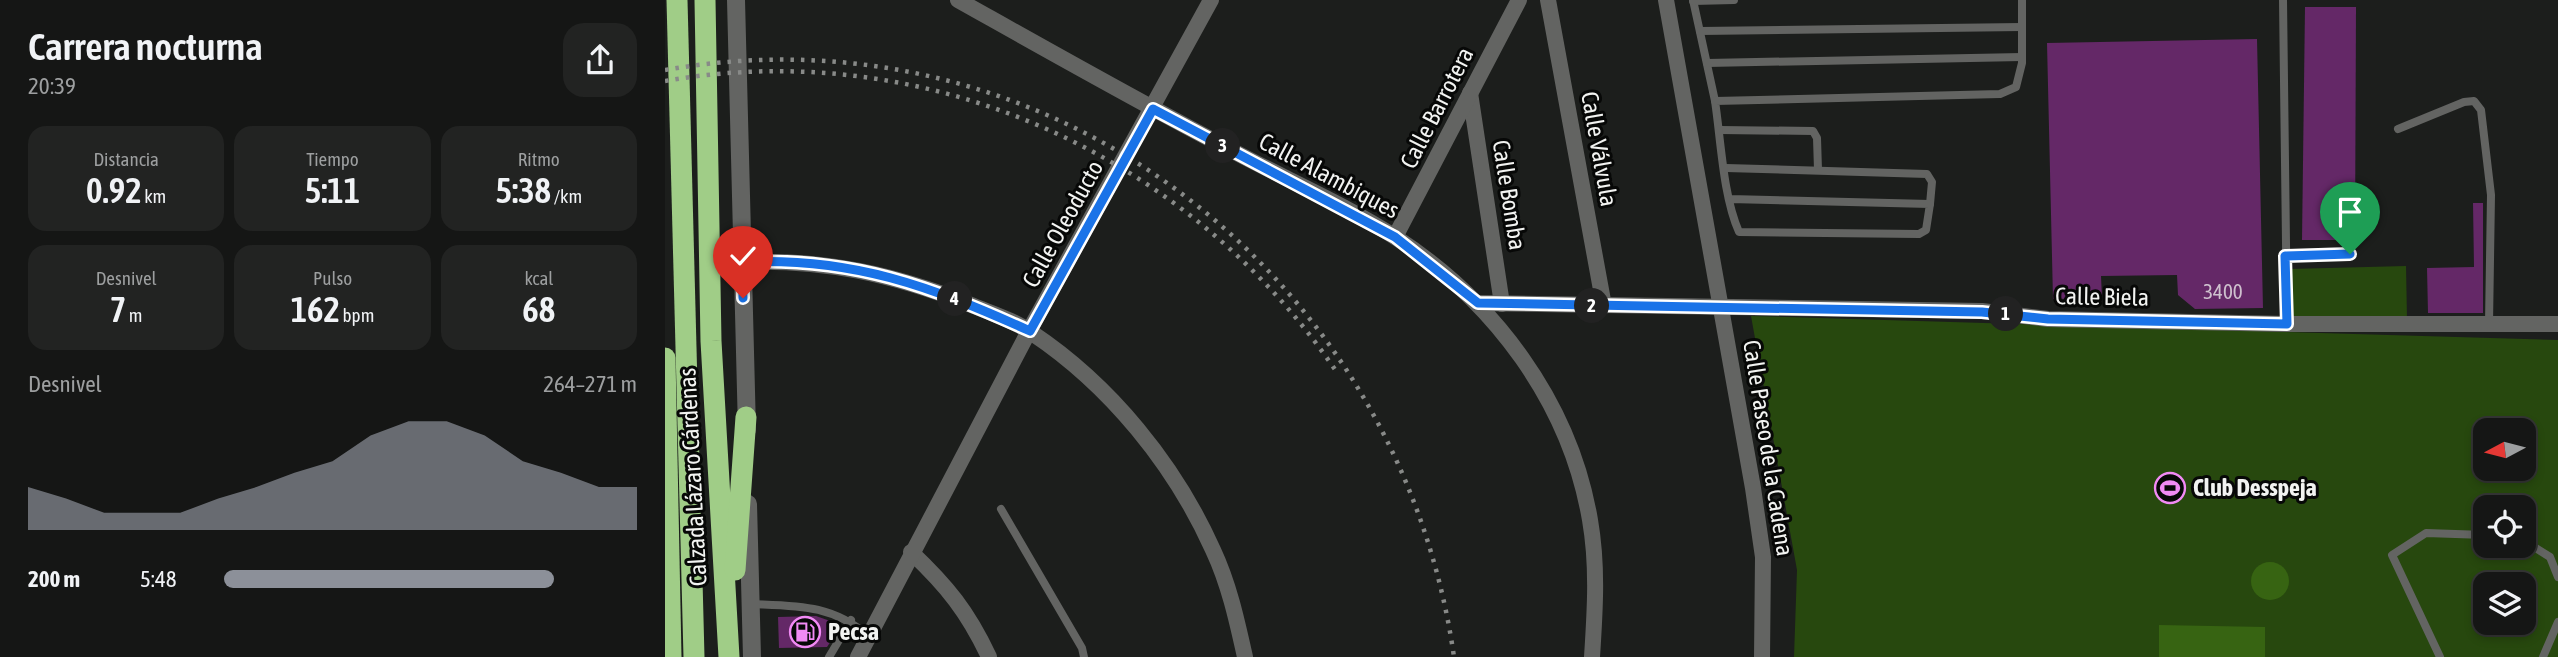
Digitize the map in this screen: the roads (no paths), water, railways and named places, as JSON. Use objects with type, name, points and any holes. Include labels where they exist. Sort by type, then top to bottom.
[{"type":"highway","points":[[677,0],[694,657]]},
{"type":"highway","name":"Calzada Lázaro Cárdenas","points":[[705,0],[711,341],[729,656]]},
{"type":"highway","name":"Calzada Lázaro Cárdenas","points":[[665,358],[671,657]]},
{"type":"highway","points":[[729,656],[746,417]]},
{"type":"highway","points":[[671,657],[678,640],[690,476]]},
{"type":"main road","name":"Calzada Lázaro Cárdenas","points":[[736,0],[752,657]]},
{"type":"street","name":"Calle Alambiques","points":[[958,0],[1153,109],[1395,237],[1478,303],[1540,383],[1563,429],[1574,463],[1590,518],[1594,556],[1592,657]]},
{"type":"street","name":"Calle Oleoducto","points":[[858,657],[911,552],[1211,0]]},
{"type":"street","name":"Calle Barrotera","points":[[1395,237],[1519,0]]},
{"type":"street","name":"Calle Válvula","points":[[1548,0],[1604,306]]},
{"type":"street","name":"Calle Paseo de la Cadena","points":[[1667,0],[1723,305],[1763,557],[1762,657]]},
{"type":"street","name":"Calle Bomba","points":[[1470,93],[1502,304]]},
{"type":"street","points":[[742,262],[791,260],[877,274],[925,287],[1030,331],[1072,362],[1152,447],[1185,496],[1214,551],[1234,609],[1245,657]]},
{"type":"street","name":"Calle Biela","points":[[1478,303],[1723,305],[1982,312],[2048,319],[2287,324],[2558,324]]},
{"type":"street","points":[[911,552],[948,587],[971,620],[989,657]]},
{"type":"lane","points":[[1725,168],[1927,174],[1931,182],[1926,230],[1919,234],[1739,232],[1730,199],[1725,168],[1720,130],[1715,101],[1693,1],[1734,0]]},
{"type":"lane","points":[[1715,101],[2000,94],[2016,87],[2022,57],[2022,0]]},
{"type":"lane","points":[[2283,0],[2287,324]]},
{"type":"lane","points":[[1700,31],[2022,27]]},
{"type":"lane","points":[[1707,62],[2022,57]]},
{"type":"lane","points":[[2398,129],[2464,102],[2474,101],[2481,110],[2491,195],[2489,324]]},
{"type":"lane","points":[[1720,130],[1813,131],[1817,138],[1818,170]]},
{"type":"lane","points":[[1730,199],[1930,204]]},
{"type":"lane","points":[[2285,256],[2350,254]]},
{"type":"lane","points":[[1001,509],[1082,648],[1084,657]]},
{"type":"lane","points":[[2439,657],[2392,555],[2426,533],[2473,534]]},
{"type":"lane","points":[[2536,549],[2550,558],[2558,578]]},
{"type":"lane","points":[[2550,558],[2558,552]]},
{"type":"lane","points":[[750,604],[834,612],[851,620],[868,636]]},
{"type":"lane","points":[[829,657],[851,620]]},
{"type":"lane","points":[[2543,657],[2558,622]]},
{"type":"railway","points":[[665,70],[807,60],[943,79],[1070,125],[1184,195],[1282,286],[1362,395],[1420,520],[1454,657]]},
{"type":"railway","points":[[665,81],[763,71],[859,76],[953,95],[1043,127],[1127,172],[1205,228],[1275,294],[1336,371]]},
{"type":"place","name":"Club Desspeja","points":[[2170,488]]},
{"type":"place","name":"Pecsa","points":[[805,632]]}]
